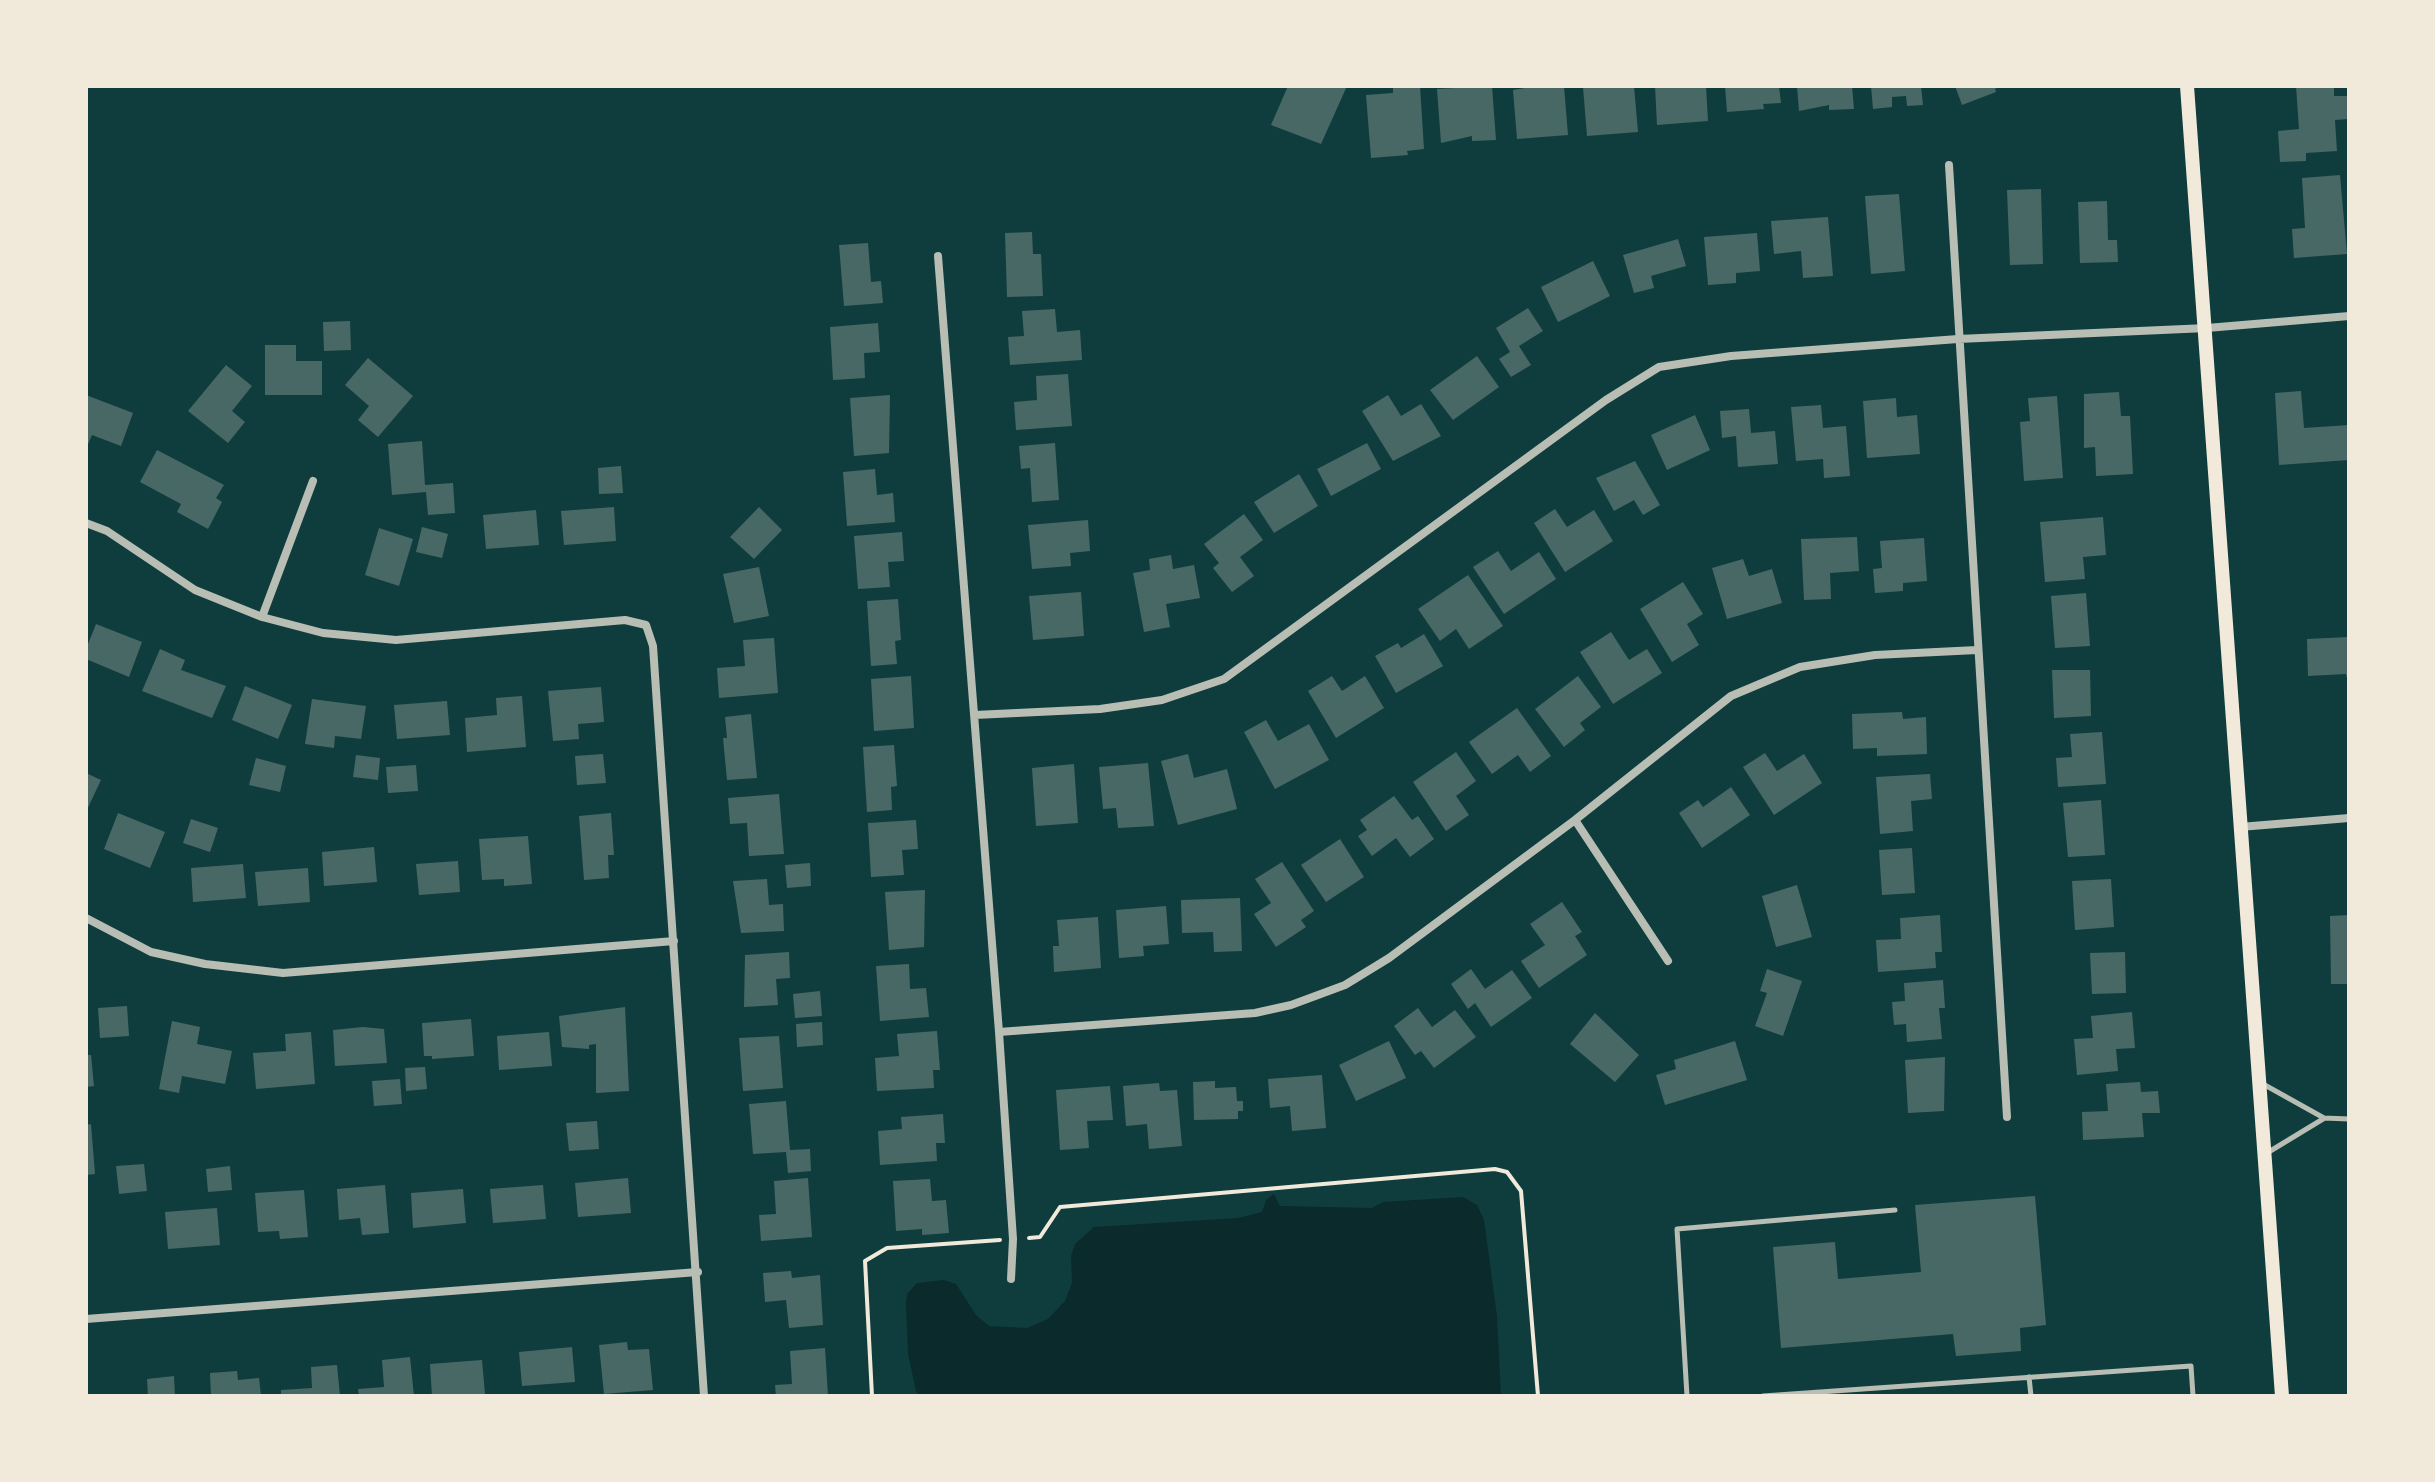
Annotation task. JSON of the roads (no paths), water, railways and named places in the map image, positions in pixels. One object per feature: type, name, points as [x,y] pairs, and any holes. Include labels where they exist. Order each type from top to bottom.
[{"type":"main road","points":[[2187,86],[2207,328],[2282,1396]]},
{"type":"street","points":[[1949,165],[2007,1117]]},
{"type":"street","points":[[938,256],[999,1032],[1013,1239],[1011,1279]]},
{"type":"street","points":[[975,715],[1100,709],[1162,700],[1224,679],[1606,400],[1659,367],[1731,356],[1958,339],[2207,328],[2349,316]]},
{"type":"street","points":[[262,617],[313,481]]},
{"type":"street","points":[[86,523],[107,531],[195,590],[262,617],[323,633],[396,640],[625,620],[646,625],[653,646],[698,1272],[704,1396]]},
{"type":"street","points":[[999,1032],[1255,1013],[1345,985],[1389,958],[1575,820],[1731,696],[1800,667],[1875,655],[1977,650]]},
{"type":"street","points":[[2240,827],[2349,818]]},
{"type":"street","points":[[1575,820],[1668,961]]},
{"type":"street","points":[[86,918],[151,952],[205,964],[283,973],[674,941]]},
{"type":"street","points":[[86,1319],[698,1272]]},
{"type":"lane","points":[[2258,1081],[2324,1118],[2349,1119]]},
{"type":"lane","points":[[2263,1155],[2324,1118]]},
{"type":"lane","points":[[1687,1396],[1677,1229],[1895,1210]]},
{"type":"lane","points":[[1763,1396],[2191,1366],[2193,1396]]},
{"type":"lane","points":[[2029,1377],[2031,1396]]},
{"type":"water","points":[[1274,1194],[1280,1206],[1372,1208],[1383,1202],[1463,1197],[1477,1205],[1484,1220],[1497,1316],[1501,1396],[920,1396],[916,1391],[908,1354],[906,1304],[907,1294],[917,1283],[944,1280],[956,1284],[976,1315],[989,1326],[1027,1328],[1048,1319],[1065,1301],[1072,1283],[1071,1256],[1075,1244],[1094,1227],[1238,1218],[1262,1212],[1266,1200]]}]
